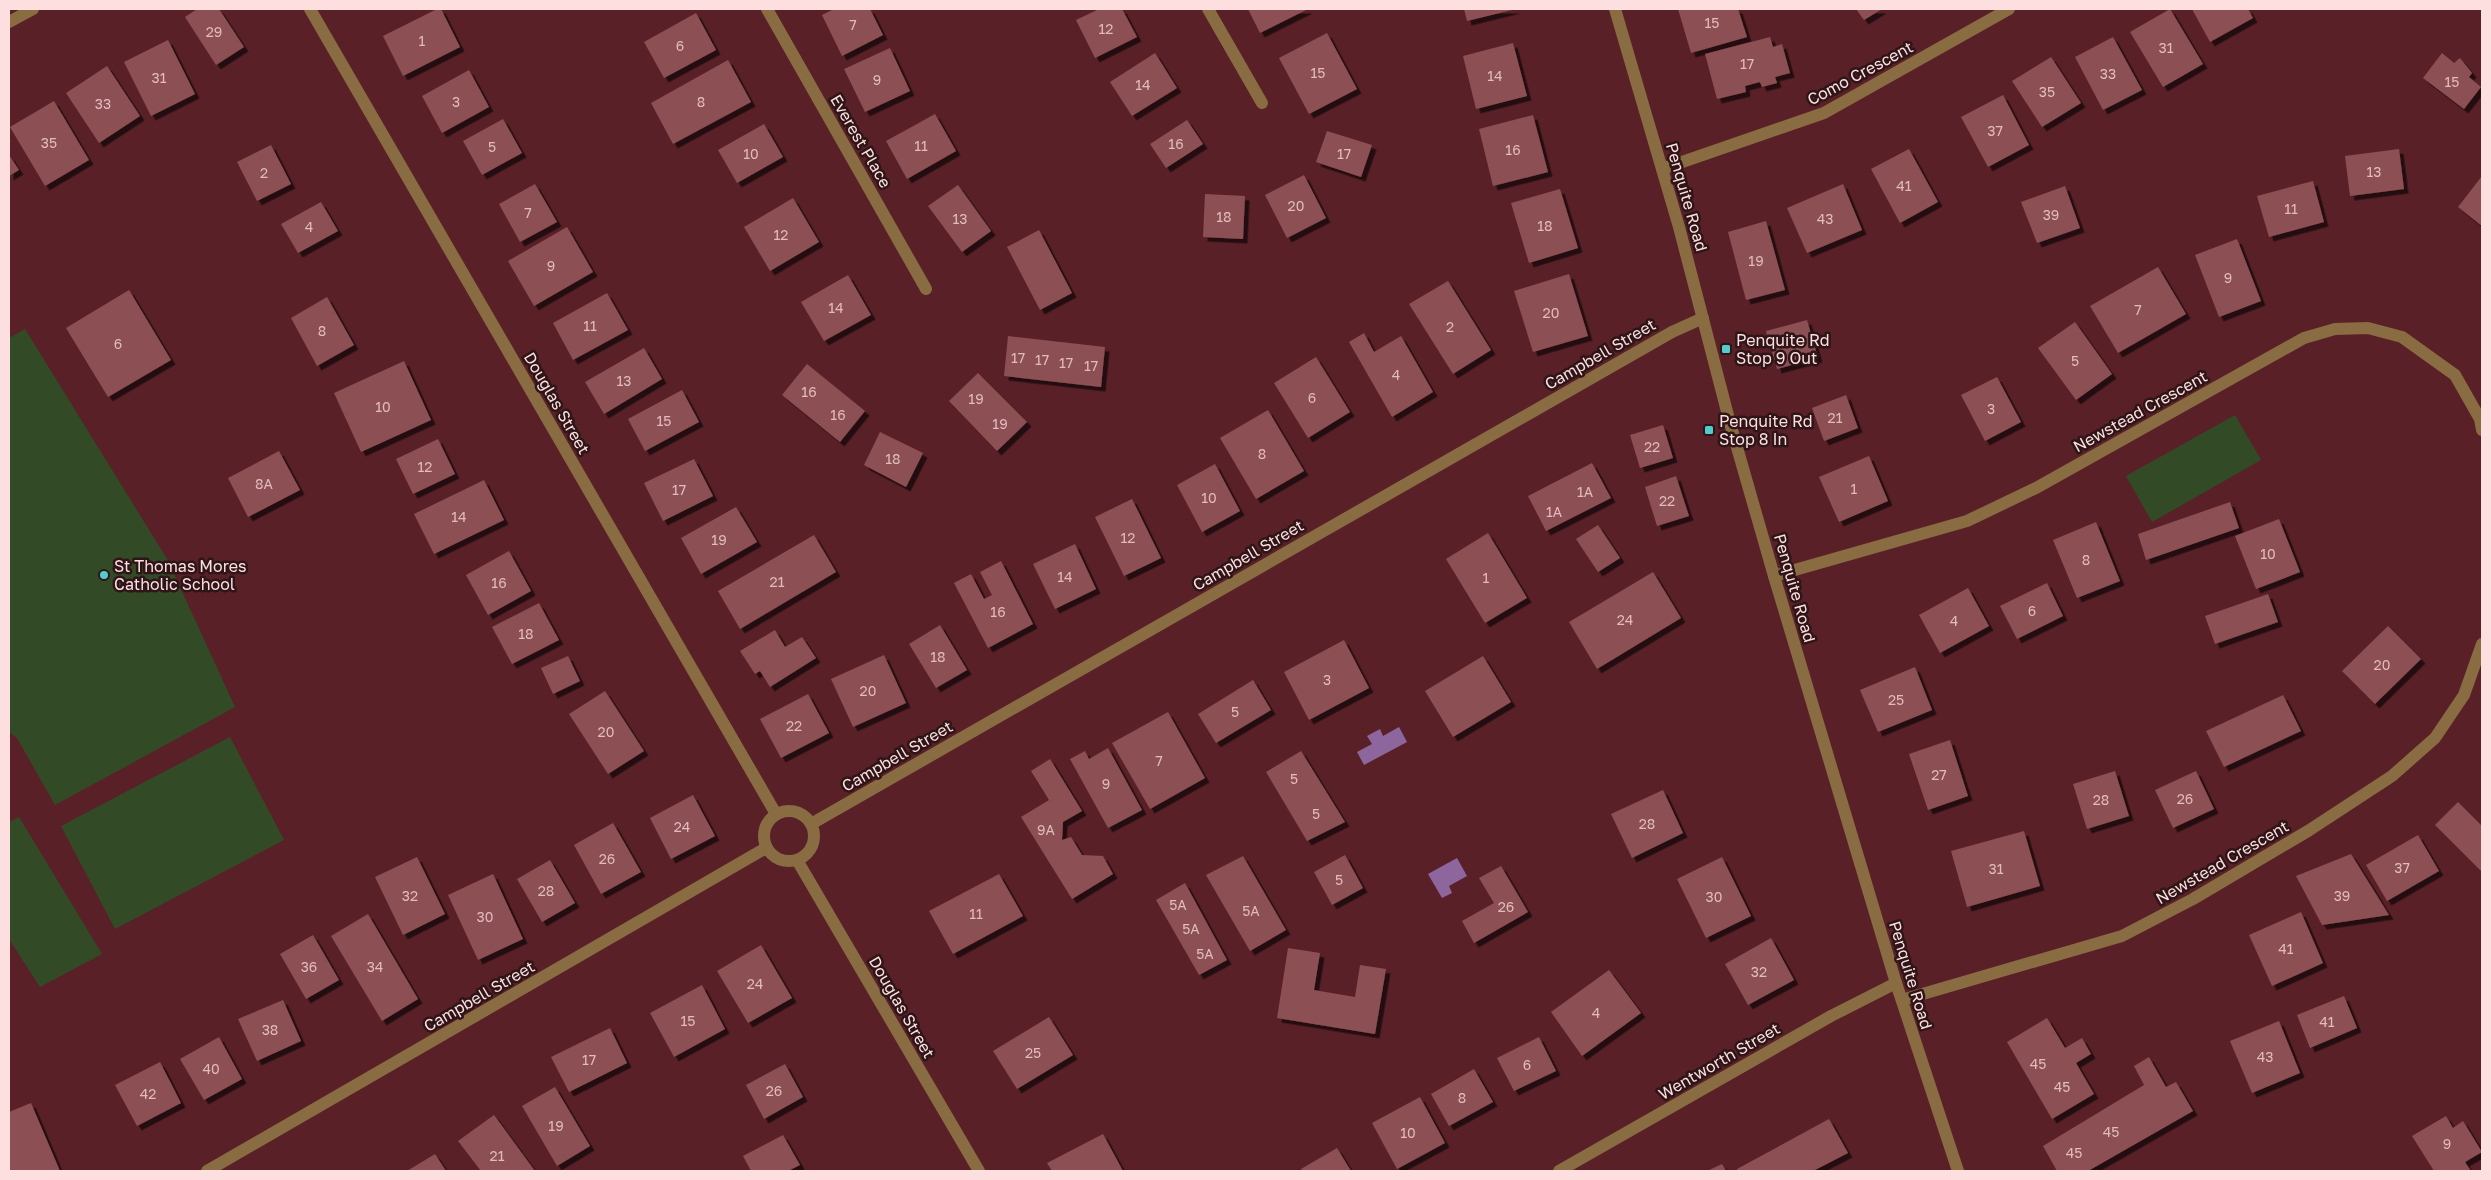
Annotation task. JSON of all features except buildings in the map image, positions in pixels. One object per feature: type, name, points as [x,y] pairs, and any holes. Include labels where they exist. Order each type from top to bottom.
[{"type":"street","points":[[9,22],[34,9]]},
{"type":"street","name":"Douglas Street","points":[[310,9],[776,814]]},
{"type":"street","name":"Everest Place","points":[[767,9],[926,289]]},
{"type":"street","points":[[1208,9],[1262,103]]},
{"type":"street","name":"Penquite Road","points":[[1615,9],[1662,169],[1730,423],[1774,576],[1896,983],[1958,1171]]},
{"type":"street","name":"Como Crescent","points":[[1662,169],[1824,113],[2009,9]]},
{"type":"street","name":"Campbell Street","points":[[811,824],[1654,341],[1703,318]]},
{"type":"street","name":"Newstead Crescent","points":[[1774,576],[1967,522],[2036,488],[2304,338],[2335,329],[2368,328],[2402,337],[2455,375],[2480,419],[2482,430]]},
{"type":"street","name":"Newstead Crescent","points":[[1902,1000],[2122,936],[2193,899],[2308,831],[2392,776],[2435,738],[2464,695],[2482,644]]},
{"type":"street","points":[[792,811],[800,813],[811,824],[814,832],[810,849],[797,860],[780,860],[766,848],[763,833],[770,818],[776,814],[792,811]]},
{"type":"street","name":"Campbell Street","points":[[207,1171],[766,848]]},
{"type":"street","name":"Douglas Street","points":[[797,860],[979,1171]]},
{"type":"street","name":"Wentworth Street","points":[[1559,1171],[1831,1016],[1896,983]]},
{"type":"green space","points":[[25,329],[167,559],[235,707],[55,805],[17,738],[9,732],[9,338]]},
{"type":"green space","points":[[2235,415],[2261,460],[2152,522],[2126,476]]},
{"type":"green space","points":[[230,737],[284,840],[115,929],[61,826]]},
{"type":"green space","points":[[19,817],[102,954],[40,987],[9,939],[9,822]]},
{"type":"shaded area","points":[[1399,727],[1407,742],[1364,765],[1357,752],[1372,744],[1367,736],[1380,729],[1383,736]]},
{"type":"shaded area","points":[[1457,858],[1467,876],[1449,886],[1452,893],[1442,898],[1428,874]]},
{"type":"place","name":"Penquite Rd Stop 9 Out","points":[[1726,349]]},
{"type":"place","name":"Penquite Rd Stop 8 In","points":[[1709,430]]},
{"type":"place","name":"St Thomas Mores Catholic School","points":[[104,575]]}]
